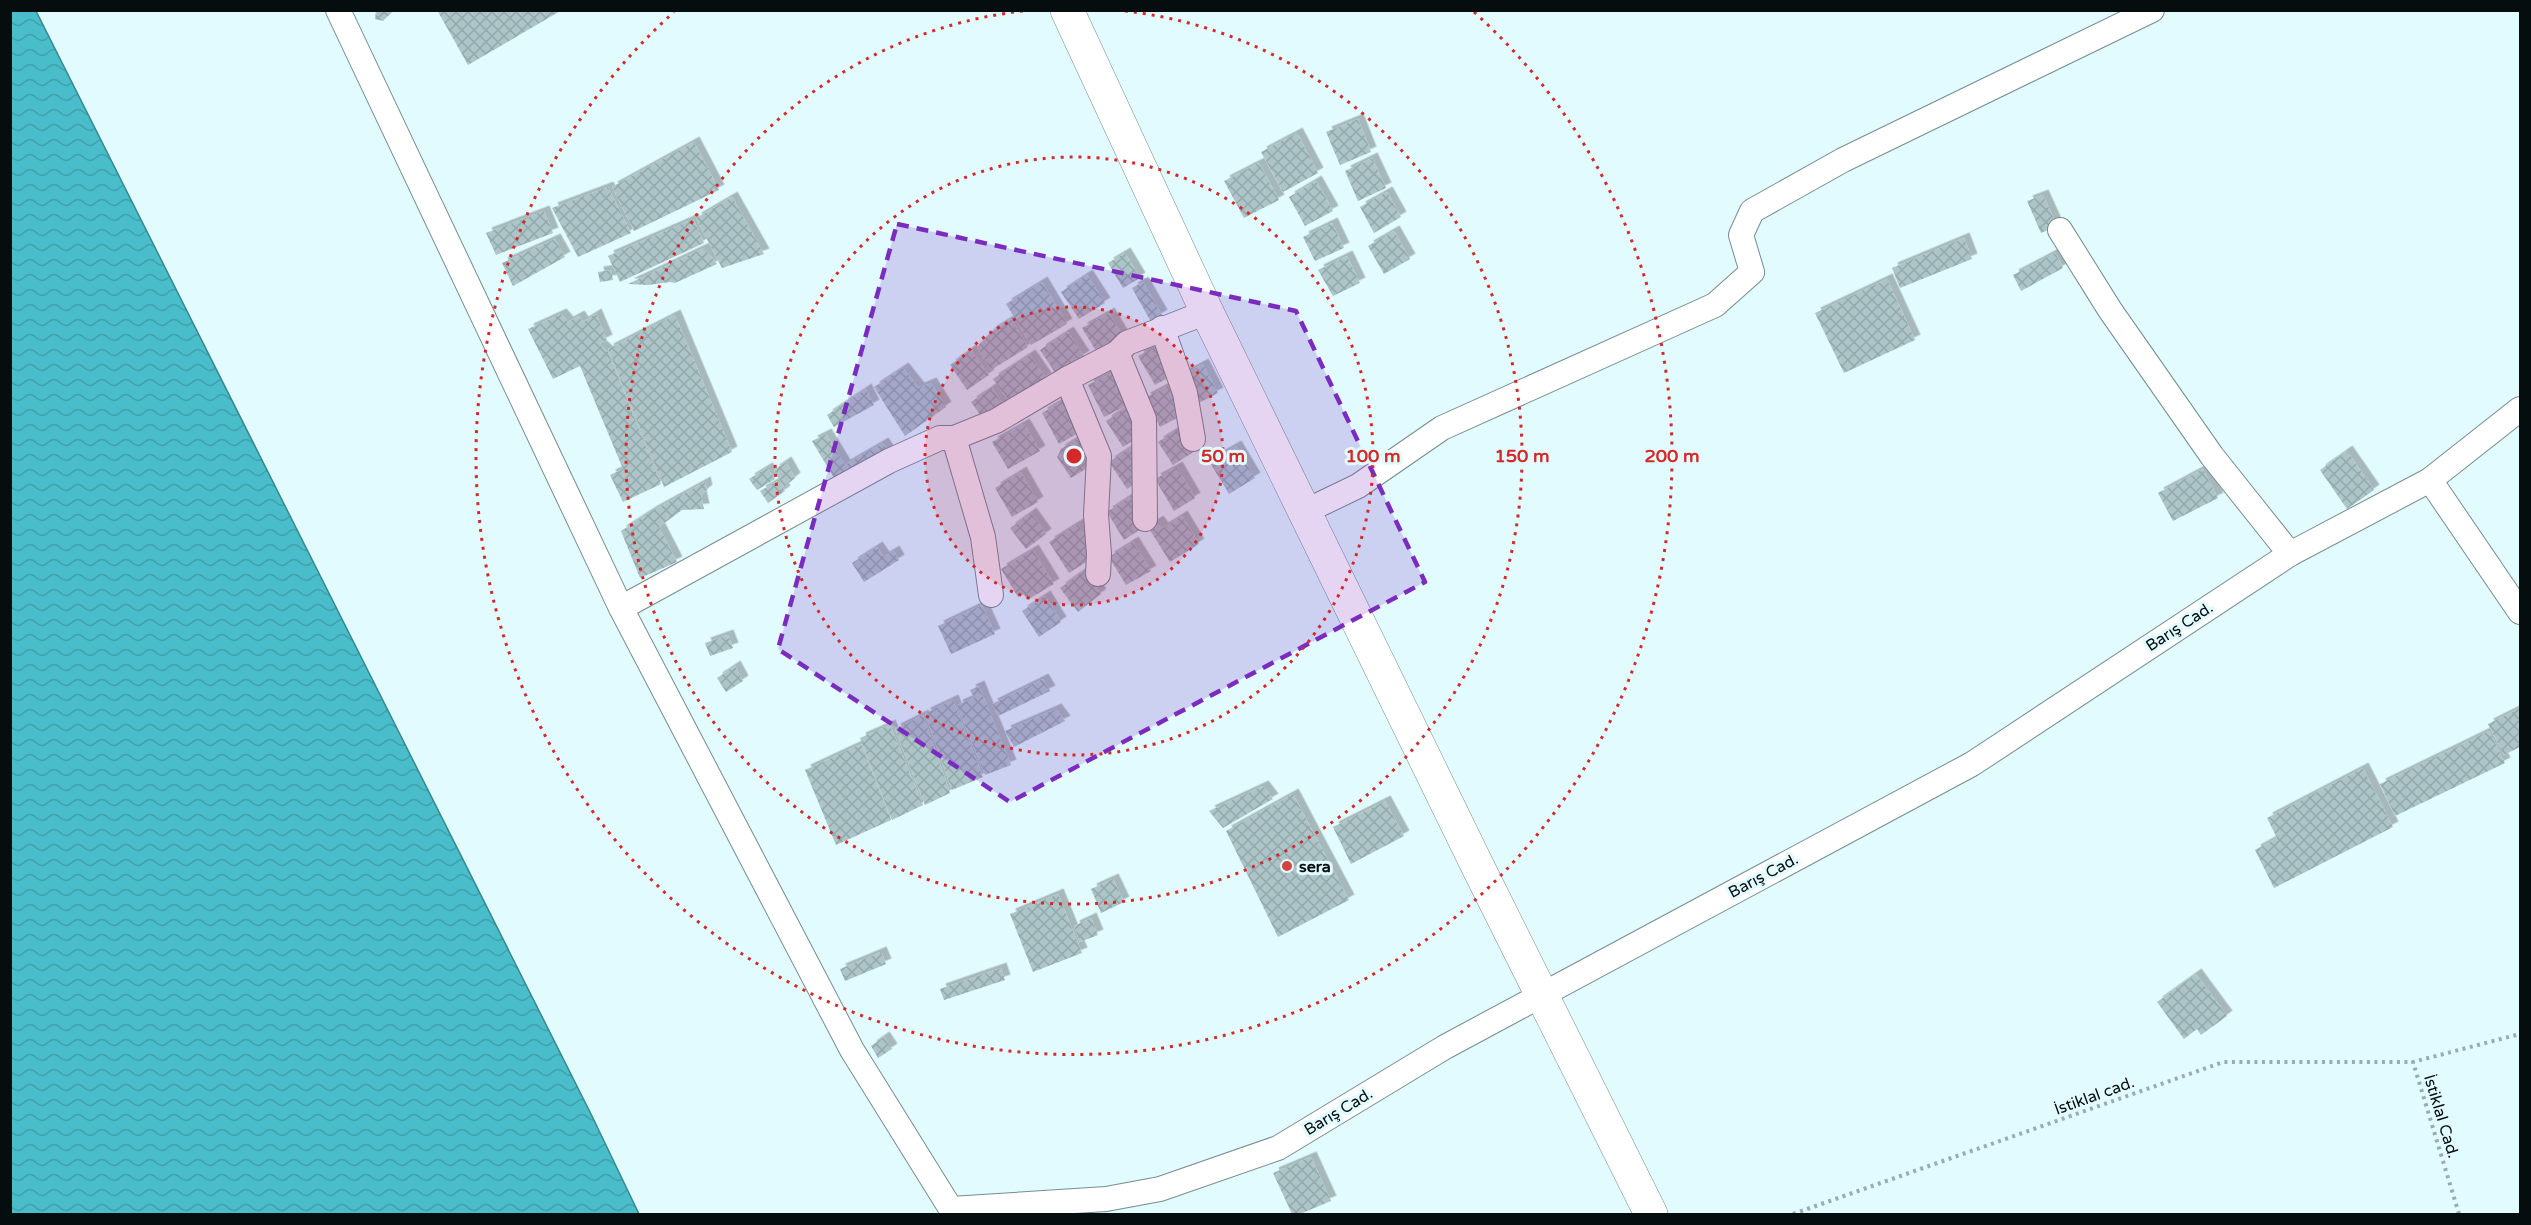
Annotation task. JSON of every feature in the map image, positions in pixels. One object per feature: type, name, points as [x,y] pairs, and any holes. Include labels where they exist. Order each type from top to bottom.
[{"type":"main road","points":[[1067,10],[1207,312],[1651,1215]]},
{"type":"street","points":[[338,10],[621,608],[852,1050],[953,1212]]},
{"type":"street","points":[[1304,512],[1358,486],[1442,428],[1715,305],[1752,272],[1741,235],[1752,211],[1843,160],[2152,10]]},
{"type":"street","points":[[2060,230],[2110,310],[2212,456],[2290,554]]},
{"type":"street","points":[[621,608],[889,461],[940,438],[954,438],[996,421],[1067,379],[1117,353],[1127,343],[1207,312]]},
{"type":"street","points":[[1162,328],[1185,393],[1193,439]]},
{"type":"street","points":[[1117,353],[1144,419],[1145,519]]},
{"type":"street","points":[[1067,379],[1099,456],[1096,516],[1098,574]]},
{"type":"street","name":"Barış Cad.","points":[[953,1212],[1106,1199],[1160,1189],[1278,1148],[1445,1047],[1972,764],[2290,554],[2430,480],[2520,409]]},
{"type":"street","points":[[954,438],[983,537],[991,595]]},
{"type":"street","points":[[2430,480],[2520,612]]},
{"type":"path","name":"İstiklal Cad.","points":[[2459,1215],[2413,1062],[2520,1034]]},
{"type":"path","name":"İstiklal cad.","points":[[1793,1215],[2223,1062],[2413,1062]]},
{"type":"highlighted area","points":[[897,224],[1296,311],[1425,582],[1010,802],[778,649]]},
{"type":"water","points":[[10,11],[36,11],[592,1116],[639,1214],[11,1214]]},
{"type":"building","points":[[376,10],[394,10],[383,21],[375,19]]},
{"type":"building","points":[[437,10],[562,10],[468,65]]},
{"type":"building","points":[[1358,119],[1371,152],[1340,165],[1326,132]]},
{"type":"building","points":[[1297,133],[1318,173],[1283,192],[1261,152]]},
{"type":"building","points":[[694,142],[719,190],[634,231],[612,187]]},
{"type":"building","points":[[1372,158],[1386,188],[1358,201],[1345,171]]},
{"type":"building","points":[[1259,163],[1279,200],[1244,218],[1224,181]]},
{"type":"building","points":[[1316,181],[1333,211],[1305,226],[1289,197]]},
{"type":"building","points":[[608,187],[631,233],[578,257],[552,208]]},
{"type":"building","points":[[1387,192],[1401,217],[1374,233],[1360,207]]},
{"type":"building","points":[[2043,195],[2057,226],[2041,233],[2027,201]]},
{"type":"building","points":[[732,197],[764,254],[722,268],[696,218]]},
{"type":"building","points":[[544,211],[553,233],[496,255],[486,233]]},
{"type":"building","points":[[693,219],[704,243],[620,282],[608,256]]},
{"type":"building","points":[[1332,223],[1344,248],[1315,261],[1303,237]]},
{"type":"building","points":[[1394,231],[1410,259],[1384,274],[1368,246]]},
{"type":"building","points":[[1964,238],[1972,259],[1900,288],[1892,268]]},
{"type":"building","points":[[555,239],[565,257],[513,286],[502,263]]},
{"type":"building","points":[[704,248],[717,264],[675,283],[628,284]]},
{"type":"building","points":[[1125,253],[1140,278],[1123,288],[1108,263]]},
{"type":"building","points":[[2055,253],[2063,268],[2021,291],[2013,275]]},
{"type":"building","points":[[1347,256],[1360,283],[1333,296],[1318,270]]},
{"type":"building","points":[[611,270],[613,280],[600,282],[598,272]]},
{"type":"building","points":[[1087,275],[1105,303],[1079,319],[1061,292]]},
{"type":"building","points":[[1887,279],[1915,340],[1844,373],[1815,313]]},
{"type":"building","points":[[1042,282],[1067,324],[1031,345],[1006,304]]},
{"type":"building","points":[[1143,282],[1162,315],[1151,322],[1132,288]]},
{"type":"building","points":[[1109,313],[1124,338],[1098,354],[1082,328]]},
{"type":"building","points":[[561,314],[568,322],[579,316],[583,322],[596,314],[607,340],[599,344],[608,352],[661,484],[623,502],[610,475],[623,469],[580,366],[553,379],[528,329]]},
{"type":"building","points":[[675,315],[732,452],[664,487],[608,349]]},
{"type":"building","points":[[1011,319],[1028,347],[991,370],[977,347],[992,331]]},
{"type":"building","points":[[1068,332],[1084,356],[1056,374],[1040,350]]},
{"type":"building","points":[[1160,344],[1177,373],[1155,385],[1138,356]]},
{"type":"building","points":[[971,350],[989,375],[967,390],[950,365]]},
{"type":"building","points":[[1030,355],[1046,378],[1009,402],[993,379]]},
{"type":"building","points":[[1203,364],[1218,393],[1195,405],[1180,376]]},
{"type":"building","points":[[903,368],[919,388],[931,383],[946,407],[905,436],[874,387]]},
{"type":"building","points":[[1120,369],[1136,401],[1104,417],[1088,385]]},
{"type":"building","points":[[1168,386],[1183,415],[1160,427],[1145,398]]},
{"type":"building","points":[[992,388],[1005,408],[985,422],[971,402]]},
{"type":"building","points":[[866,389],[874,405],[834,427],[827,415]]},
{"type":"building","points":[[1064,400],[1082,431],[1059,444],[1042,413]]},
{"type":"building","points":[[1128,406],[1140,436],[1123,447],[1106,421]]},
{"type":"building","points":[[1024,424],[1040,451],[1008,469],[992,442]]},
{"type":"building","points":[[1180,428],[1195,451],[1173,465],[1158,442]]},
{"type":"building","points":[[826,434],[845,465],[883,443],[889,452],[837,483],[812,441]]},
{"type":"building","points":[[1081,437],[1097,462],[1071,478],[1057,457],[1061,449]]},
{"type":"building","points":[[1236,446],[1255,478],[1229,494],[1209,461]]},
{"type":"building","points":[[1132,447],[1141,480],[1127,489],[1109,462]]},
{"type":"building","points":[[2347,451],[2374,490],[2347,509],[2320,470]]},
{"type":"building","points":[[786,462],[795,478],[784,487],[774,470]]},
{"type":"building","points":[[1177,467],[1195,498],[1174,511],[1155,479]]},
{"type":"building","points":[[767,468],[775,479],[757,490],[749,479]]},
{"type":"building","points":[[2203,469],[2218,498],[2173,521],[2158,493]]},
{"type":"building","points":[[1021,472],[1038,502],[1012,517],[995,488]]},
{"type":"building","points":[[778,481],[785,491],[768,503],[760,491]]},
{"type":"building","points":[[705,482],[707,490],[701,495],[704,509],[682,510],[659,527],[677,562],[640,578],[621,531]]},
{"type":"building","points":[[1130,497],[1147,525],[1124,540],[1107,512]]},
{"type":"building","points":[[1031,513],[1046,534],[1026,549],[1010,528]]},
{"type":"building","points":[[1182,516],[1199,544],[1170,562],[1148,527],[1158,521],[1163,528]]},
{"type":"building","points":[[1078,524],[1097,555],[1069,573],[1049,542]]},
{"type":"building","points":[[1133,542],[1151,571],[1126,585],[1109,557]]},
{"type":"building","points":[[877,547],[884,557],[894,551],[899,560],[864,582],[852,563]]},
{"type":"building","points":[[1033,550],[1054,584],[1027,600],[1024,594],[1018,597],[1001,569]]},
{"type":"building","points":[[1084,571],[1101,594],[1078,612],[1060,588]]},
{"type":"building","points":[[1045,596],[1061,622],[1039,637],[1022,611]]},
{"type":"building","points":[[982,605],[995,634],[951,654],[938,626]]},
{"type":"building","points":[[728,635],[733,648],[710,656],[705,643]]},
{"type":"building","points":[[735,666],[743,681],[726,692],[717,678]]},
{"type":"building","points":[[1043,679],[1050,691],[998,716],[992,704]]},
{"type":"building","points":[[979,686],[1011,765],[985,775],[957,705],[974,698],[970,690]]},
{"type":"building","points":[[953,700],[983,777],[952,790],[925,713]]},
{"type":"building","points":[[2520,708],[2520,747],[2504,755],[2488,724]]},
{"type":"building","points":[[1056,709],[1065,721],[1014,747],[1005,731]]},
{"type":"building","points":[[923,715],[950,793],[925,805],[895,729]]},
{"type":"building","points":[[890,725],[923,805],[892,820],[860,738]]},
{"type":"building","points":[[2489,731],[2505,763],[2395,816],[2380,784]]},
{"type":"building","points":[[861,744],[891,820],[836,845],[805,770]]},
{"type":"building","points":[[2363,768],[2393,827],[2274,888],[2255,850],[2277,838],[2267,818]]},
{"type":"building","points":[[1263,786],[1273,799],[1223,828],[1209,811]]},
{"type":"building","name":"sera","points":[[1293,794],[1349,900],[1278,937],[1226,831]]},
{"type":"building","name":"sera","points":[[1385,801],[1404,836],[1351,864],[1333,827]]},
{"type":"building","points":[[1113,879],[1124,902],[1101,913],[1091,889]]},
{"type":"building","points":[[1058,894],[1082,953],[1033,972],[1010,914]]},
{"type":"building","points":[[1091,918],[1098,935],[1080,942],[1074,926]]},
{"type":"building","points":[[881,952],[886,964],[845,981],[840,969]]},
{"type":"building","points":[[1001,968],[1005,980],[944,1000],[940,989]]},
{"type":"building","points":[[2196,974],[2227,1016],[2201,1035],[2197,1029],[2184,1039],[2157,1002]]},
{"type":"building","points":[[884,1037],[892,1049],[878,1058],[871,1046]]},
{"type":"building","points":[[1311,1157],[1331,1201],[1300,1214],[1292,1214],[1273,1173]]},
{"type":"place","name":"sera","points":[[1287,866]]}]
